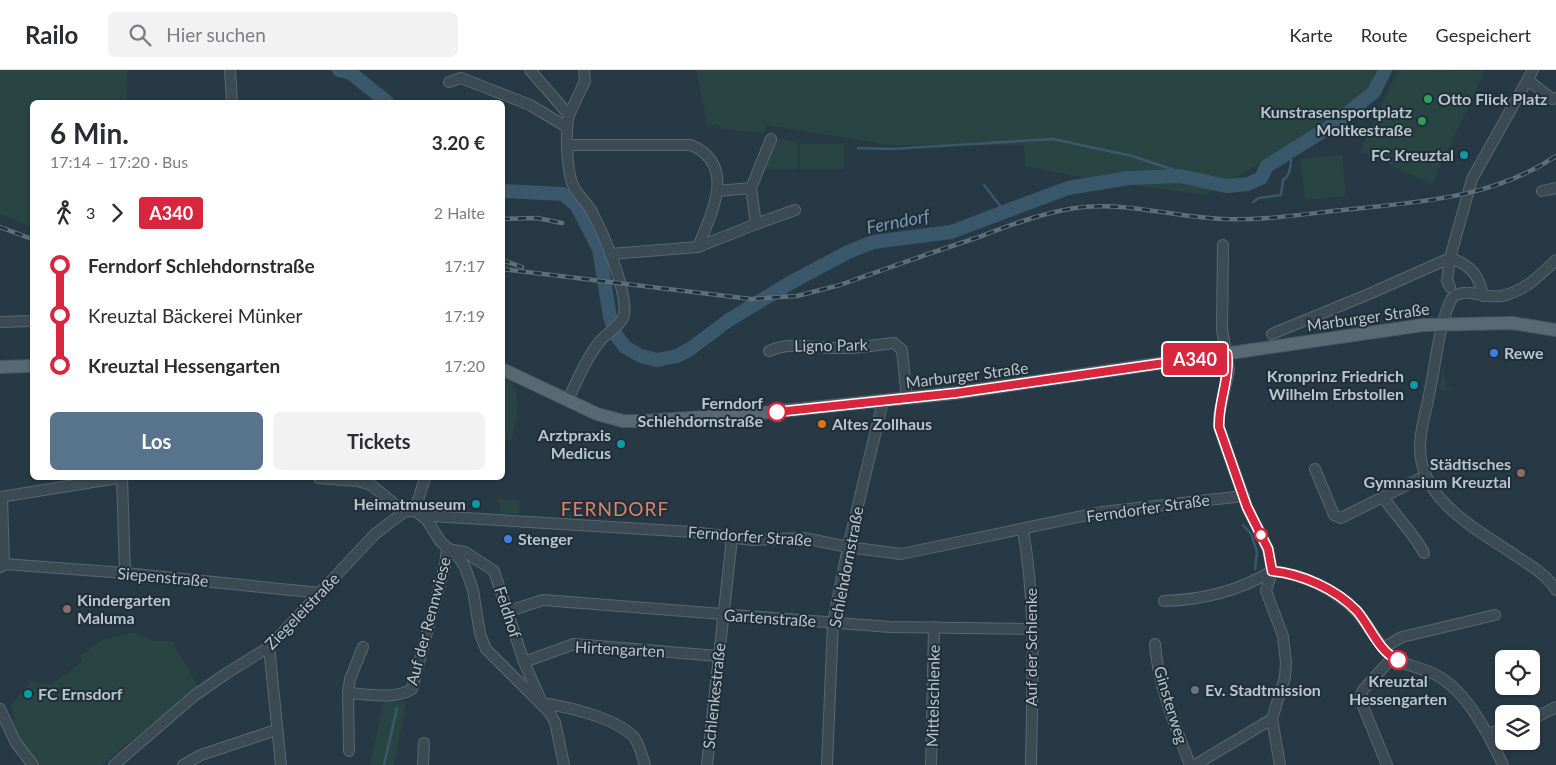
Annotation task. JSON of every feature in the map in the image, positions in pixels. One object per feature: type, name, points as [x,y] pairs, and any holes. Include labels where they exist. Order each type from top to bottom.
[{"type":"main road","name":"Marburger Straße","points":[[505,370],[597,414],[623,420],[752,414],[883,402],[1443,323],[1512,323],[1556,330]]},
{"type":"main road","points":[[0,367],[30,366]]},
{"type":"street","points":[[230,70],[232,100]]},
{"type":"street","points":[[530,70],[568,116]]},
{"type":"street","points":[[568,400],[577,380],[601,340],[621,321],[624,315],[620,284],[610,254],[593,213],[572,184],[565,126],[585,81],[584,70]]},
{"type":"street","points":[[1450,287],[1448,281],[1450,258],[1472,179],[1533,70]]},
{"type":"street","points":[[449,82],[461,78],[530,105],[565,126]]},
{"type":"street","points":[[1528,80],[1552,98],[1556,98]]},
{"type":"street","points":[[756,224],[751,188],[770,139]]},
{"type":"street","points":[[567,145],[691,145],[704,151],[713,161],[718,173],[717,191],[698,247]]},
{"type":"street","points":[[717,191],[751,188]]},
{"type":"street","points":[[1542,191],[1556,188]]},
{"type":"street","points":[[610,254],[698,247],[795,210]]},
{"type":"street","points":[[1223,244],[1222,329],[1229,370],[1219,415],[1219,427],[1244,496],[1268,549],[1272,571],[1266,591],[1283,636],[1286,663],[1285,676],[1272,718],[1280,765]]},
{"type":"street","points":[[1272,334],[1450,258],[1461,261],[1473,269],[1480,282],[1483,296]]},
{"type":"street","name":"Marburger Straße","points":[[1443,323],[1450,301],[1455,295],[1465,292],[1483,296],[1501,296],[1518,291],[1556,260]]},
{"type":"street","points":[[0,322],[30,321]]},
{"type":"street","points":[[1443,323],[1421,429],[1420,448],[1425,476],[1438,497],[1447,506],[1541,573],[1556,590]]},
{"type":"street","name":"Ligno Park","points":[[769,351],[779,346],[802,344],[836,348],[894,343],[902,350],[907,399]]},
{"type":"street","name":"Schlehdornstraße","points":[[827,765],[833,623],[848,547],[883,402]]},
{"type":"street","points":[[1315,469],[1334,515],[1341,518],[1425,476]]},
{"type":"street","points":[[1,497],[106,480]]},
{"type":"street","points":[[122,480],[125,573]]},
{"type":"street","name":"Ferndorfer Straße","points":[[345,480],[371,485],[398,507],[415,510],[431,516],[683,532],[752,540],[804,538],[848,547],[901,554],[1102,512],[1244,496]]},
{"type":"street","points":[[423,480],[415,510],[427,520],[447,549],[459,558],[466,568],[473,590],[480,634],[486,650],[542,703],[555,722],[564,765]]},
{"type":"street","name":"Siepenstraße","points":[[1,497],[2,566],[125,573],[321,593]]},
{"type":"street","points":[[1384,498],[1396,518],[1418,541],[1424,553]]},
{"type":"street","name":"Ziegeleistraße","points":[[114,765],[194,696],[269,647],[375,534],[404,512],[415,510]]},
{"type":"street","name":"Auf der Schlenke","points":[[1023,530],[1030,571],[1032,629],[1031,765]]},
{"type":"street","name":"Schlenkestraße","points":[[707,765],[732,538]]},
{"type":"street","name":"Feldhof","points":[[447,549],[466,552],[494,571],[509,611],[524,662],[542,703]]},
{"type":"street","name":"Auf der Rennwiese","points":[[348,693],[391,695],[404,694],[412,690],[445,566],[447,549]]},
{"type":"street","points":[[1164,601],[1190,601],[1232,590],[1272,571],[1313,582],[1343,599],[1357,611],[1392,658],[1442,678],[1467,704],[1488,733],[1503,765]]},
{"type":"street","name":"Gartenstraße","points":[[509,611],[544,600],[833,623],[1032,629]]},
{"type":"street","points":[[1383,648],[1402,637],[1495,615]]},
{"type":"street","name":"Mittelschlenke","points":[[931,765],[934,627]]},
{"type":"street","name":"Hirtengarten","points":[[524,662],[574,644],[718,656]]},
{"type":"street","name":"Ginsterweg","points":[[1155,644],[1156,657],[1172,715],[1190,765]]},
{"type":"street","points":[[269,647],[281,765]]},
{"type":"street","points":[[349,751],[348,693],[350,679],[363,647]]},
{"type":"street","points":[[1387,765],[1360,699],[1363,690],[1392,658]]},
{"type":"street","points":[[542,703],[570,707],[620,728],[634,737],[645,765]]},
{"type":"street","points":[[1540,715],[1556,707]]},
{"type":"street","points":[[0,708],[16,742],[33,765]]},
{"type":"street","points":[[1195,765],[1247,736],[1272,718]]},
{"type":"street","points":[[183,765],[201,755],[276,730]]},
{"type":"street","points":[[1488,733],[1495,731]]},
{"type":"street","points":[[423,765],[424,743]]},
{"type":"green space","points":[[0,70],[128,70],[126,100],[30,100],[30,226],[0,214]]},
{"type":"green space","points":[[696,70],[1375,70],[1370,90],[1332,122],[1205,195],[1096,180],[1025,166],[1024,145],[890,145],[766,125],[764,133],[723,129],[717,124],[708,127]]},
{"type":"green space","name":"Otto Flick Platz","points":[[1398,70],[1485,71],[1432,184],[1360,151]]},
{"type":"green space","points":[[778,139],[798,142],[798,169],[761,169],[772,142]]},
{"type":"green space","points":[[800,144],[844,144],[844,169],[800,169]]},
{"type":"green space","points":[[1342,155],[1346,196],[1305,200],[1301,159]]},
{"type":"green space","points":[[1446,360],[1444,371],[1446,388],[1453,387],[1451,390],[1443,391],[1439,388]]},
{"type":"green space","points":[[505,378],[515,389],[517,396],[518,405],[512,439],[505,440]]},
{"type":"green space","points":[[498,499],[520,500],[519,514],[500,513]]},
{"type":"green space","points":[[129,633],[137,633],[153,641],[172,641],[198,687],[101,765],[36,765],[19,742],[11,705],[30,682],[52,684],[82,662],[80,656],[101,641]]},
{"type":"green space","points":[[384,700],[406,703],[394,765],[370,765]]},
{"type":"waterway","name":"Ferndorf","points":[[339,70],[351,73],[385,100]]},
{"type":"waterway","name":"Ferndorf","points":[[505,191],[563,194],[577,206],[599,249],[610,317],[616,335],[625,347],[641,356],[657,360],[677,356],[690,349],[729,320],[790,283],[848,252],[873,242],[951,232],[1068,188],[1129,178],[1180,176],[1226,186],[1248,184],[1261,178],[1267,166],[1334,124],[1374,92],[1385,70]]},
{"type":"waterway","points":[[858,148],[891,149],[1053,139],[1132,156],[1174,170],[1180,176]]},
{"type":"waterway","points":[[1253,202],[1259,198],[1281,195],[1283,180],[1289,171],[1291,150]]},
{"type":"waterway","points":[[984,185],[1001,207],[1009,211]]},
{"type":"waterway","points":[[1243,525],[1251,534],[1257,552],[1255,569]]},
{"type":"waterway","points":[[384,765],[397,708]]},
{"type":"railway","points":[[505,269],[751,299],[797,296],[840,285],[1029,219],[1070,209],[1102,206],[1119,207],[1223,219],[1283,217],[1426,201],[1480,190],[1532,170],[1556,156]]},
{"type":"railway","points":[[505,219],[537,218],[562,223]]},
{"type":"railway","points":[[0,227],[30,238]]},
{"type":"railway","points":[[505,261],[522,267]]},
{"type":"bus line","name":"A340","points":[[777,412],[956,393],[1227,354],[1229,370],[1219,415],[1219,427],[1250,515],[1268,549],[1272,571],[1313,582],[1343,599],[1357,611],[1392,658],[1398,660]]},
{"type":"place","name":"Otto Flick Platz","points":[[1428,99]]},
{"type":"place","name":"Kunstrasensportplatz Moltkestraße","points":[[1422,121]]},
{"type":"place","name":"FC Kreuztal","points":[[1464,155]]},
{"type":"place","name":"Rewe","points":[[1494,353]]},
{"type":"place","name":"Kronprinz Friedrich Wilhelm Erbstollen","points":[[1414,385]]},
{"type":"place","name":"Ferndorf Schlehdornstraße","points":[[777,412]]},
{"type":"place","name":"Altes Zollhaus","points":[[822,424]]},
{"type":"place","name":"Arztpraxis Medicus","points":[[621,444]]},
{"type":"place","name":"Städtisches Gymnasium Kreuztal","points":[[1521,473]]},
{"type":"place","name":"Heimatmuseum","points":[[476,504]]},
{"type":"place","name":"Stenger","points":[[508,539]]},
{"type":"place","name":"Kindergarten Maluma","points":[[67,609]]},
{"type":"place","name":"Kreuztal Hessengarten","points":[[1398,660]]},
{"type":"place","name":"Ev. Stadtmission","points":[[1195,690]]},
{"type":"place","name":"FC Ernsdorf","points":[[28,694]]},
{"type":"district","name":"FERNDORF","points":[[615,509]]}]
